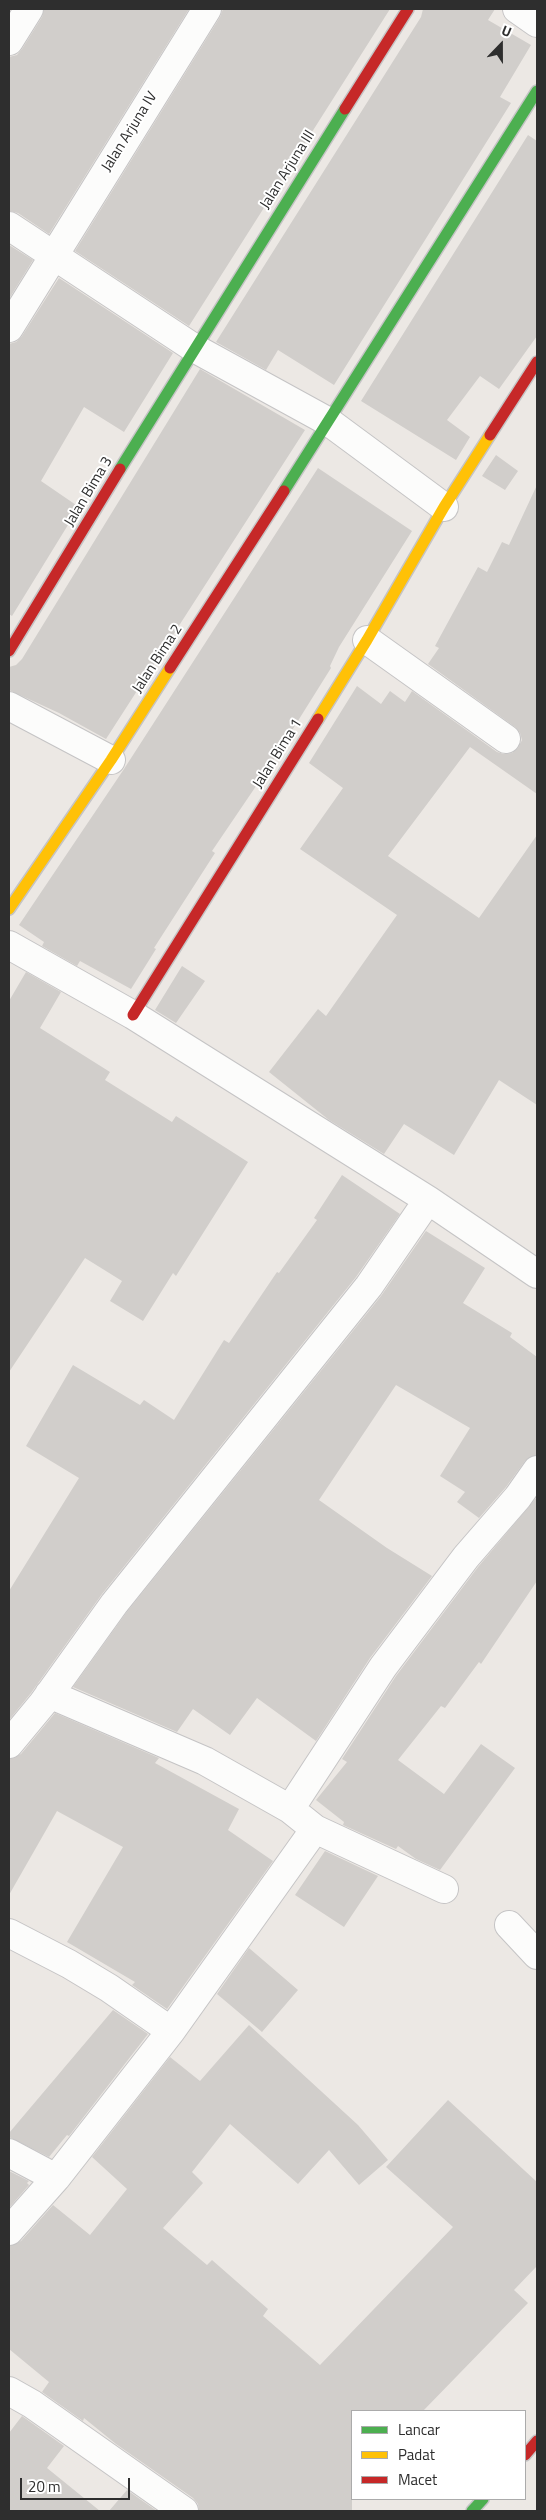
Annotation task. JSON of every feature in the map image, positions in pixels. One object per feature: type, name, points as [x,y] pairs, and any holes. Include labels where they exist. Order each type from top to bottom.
[{"type":"street","points":[[9,41],[29,9]]},
{"type":"street","name":"Jalan Arjuna IV","points":[[9,328],[207,9]]},
{"type":"street","name":"Jalan Arjuna III","points":[[194,348],[408,9]]},
{"type":"street","points":[[517,9],[537,23]]},
{"type":"street","name":"Jalan Bima 2","points":[[9,909],[111,760],[329,422],[537,91]]},
{"type":"street","points":[[9,226],[194,348],[329,422],[444,507]]},
{"type":"street","name":"Jalan Bima 3","points":[[9,651],[194,348]]},
{"type":"street","name":"Jalan Bima 1","points":[[133,1015],[366,640],[444,507],[537,362]]},
{"type":"street","points":[[366,640],[506,739]]},
{"type":"street","points":[[9,706],[111,760]]},
{"type":"street","points":[[12,956],[133,1015],[428,1200],[537,1274]]},
{"type":"street","points":[[9,1744],[49,1694],[114,1604],[368,1286],[428,1200]]},
{"type":"street","points":[[290,1809],[383,1667],[466,1557],[518,1497],[537,1470]]},
{"type":"street","points":[[49,1694],[205,1761],[290,1809],[315,1829],[444,1889]]},
{"type":"street","points":[[9,2231],[56,2178],[171,2031],[315,1829]]},
{"type":"street","points":[[509,1926],[537,1955]]},
{"type":"street","points":[[9,1933],[69,1964],[109,1988],[171,2031]]},
{"type":"street","points":[[9,2153],[56,2178]]},
{"type":"street","points":[[9,2391],[32,2404],[184,2511]]},
{"type":"street","points":[[526,2454],[537,2441]]},
{"type":"street","points":[[472,2511],[482,2500]]},
{"type":"building","points":[[44,9],[189,9],[49,234],[18,213],[9,211],[9,57],[17,55],[22,49],[42,17]]},
{"type":"building","points":[[223,9],[390,9],[189,326],[75,251],[220,17]]},
{"type":"building","points":[[423,9],[495,9],[488,20],[531,45],[500,97],[511,103],[334,385],[278,350],[266,370],[216,342],[421,17]]},
{"type":"building","points":[[528,135],[537,141],[537,336],[499,389],[480,376],[447,420],[470,437],[456,460],[361,401]]},
{"type":"building","points":[[9,245],[33,260],[9,299]]},
{"type":"building","points":[[59,278],[173,353],[124,432],[84,407],[41,481],[79,507],[12,616],[9,614],[9,344],[16,342],[22,336]]},
{"type":"building","points":[[200,369],[305,430],[106,739],[59,713],[9,690],[9,667],[16,665],[22,659]]},
{"type":"building","points":[[496,455],[518,471],[505,490],[482,476]]},
{"type":"building","points":[[318,468],[412,531],[339,647],[330,666],[331,668],[271,764],[212,851],[215,853],[154,948],[156,949],[131,989],[80,961],[77,966],[42,946],[44,942],[19,925],[124,769]]},
{"type":"building","points":[[537,485],[537,794],[470,747],[388,856],[479,918],[537,835],[537,1105],[499,1080],[454,1155],[404,1124],[384,1154],[329,1120],[269,1072],[318,1009],[326,1016],[397,915],[300,849],[343,788],[309,763],[357,686],[381,704],[390,691],[405,702],[412,691],[497,752],[504,754],[512,753],[518,748],[522,740],[520,733],[515,727],[428,664],[439,648],[435,646],[478,567],[487,572],[502,542],[509,545]]},
{"type":"building","points":[[182,966],[205,981],[176,1023],[155,1010]]},
{"type":"building","points":[[26,972],[61,992],[40,1028],[110,1072],[105,1080],[172,1122],[176,1116],[248,1162],[176,1276],[173,1273],[143,1321],[110,1301],[122,1281],[85,1258],[9,1372],[9,1001]]},
{"type":"building","points":[[342,1175],[400,1214],[356,1277],[102,1594],[31,1693],[9,1720],[9,1591],[79,1478],[26,1446],[73,1365],[140,1405],[144,1400],[174,1420],[224,1340],[229,1343],[277,1272],[279,1273],[317,1220],[314,1218]]},
{"type":"building","points":[[426,1231],[485,1268],[463,1303],[512,1333],[510,1337],[537,1357],[537,1455],[525,1461],[506,1487],[479,1518],[457,1502],[465,1492],[440,1476],[470,1428],[396,1385],[319,1500],[387,1548],[432,1576],[370,1658],[316,1741],[257,1698],[230,1735],[193,1709],[177,1732],[73,1687],[126,1613],[381,1296]]},
{"type":"building","points":[[537,1497],[537,1581],[481,1664],[479,1662],[445,1708],[441,1706],[398,1760],[444,1794],[481,1744],[515,1768],[440,1870],[416,1859],[398,1846],[396,1849],[343,1825],[344,1822],[316,1800],[347,1762],[342,1759],[396,1676],[478,1567]]},
{"type":"building","points":[[55,1713],[159,1758],[155,1763],[239,1809],[228,1830],[273,1861],[167,2009],[132,1985],[135,1982],[67,1942],[123,1847],[57,1811],[9,1895],[9,1759],[21,1754]]},
{"type":"building","points":[[325,1851],[378,1876],[344,1927],[295,1895]]},
{"type":"building","points":[[249,1948],[298,1990],[262,2032],[217,1994]]},
{"type":"building","points":[[113,2010],[148,2034],[69,2136],[67,2135],[49,2157],[9,2137],[9,2133]]},
{"type":"building","points":[[249,2025],[358,2125],[388,2160],[359,2185],[329,2150],[298,2184],[230,2124],[192,2172],[203,2183],[163,2228],[207,2265],[212,2260],[268,2309],[263,2316],[320,2365],[453,2227],[386,2167],[448,2100],[537,2182],[537,2266],[514,2290],[528,2303],[424,2410],[351,2410],[352,2511],[199,2511],[198,2504],[193,2498],[116,2444],[84,2418],[83,2421],[42,2392],[49,2382],[9,2349],[9,2246],[21,2241],[53,2205],[90,2235],[127,2189],[92,2157],[170,2057],[200,2081]]},
{"type":"building","points":[[9,2171],[29,2181],[27,2183],[29,2185],[9,2208]]},
{"type":"building","points":[[22,2416],[64,2446],[47,2468],[100,2511],[9,2511],[9,2433]]},
{"type":"building","points":[[127,2490],[157,2511],[109,2511]]},
{"type":"traffic: fast","points":[[284,491],[537,91]]},
{"type":"traffic: fast","points":[[120,469],[345,109]]},
{"type":"traffic: fast","points":[[472,2511],[482,2500]]},
{"type":"traffic: slow","points":[[318,719],[367,640],[444,507],[490,435]]},
{"type":"traffic: slow","points":[[9,909],[111,760],[170,668]]},
{"type":"traffic: jam","points":[[345,109],[408,9]]},
{"type":"traffic: jam","points":[[490,435],[537,362]]},
{"type":"traffic: jam","points":[[9,651],[120,469]]},
{"type":"traffic: jam","points":[[170,668],[284,491]]},
{"type":"traffic: jam","points":[[133,1015],[318,719]]},
{"type":"traffic: jam","points":[[526,2454],[537,2441]]}]
